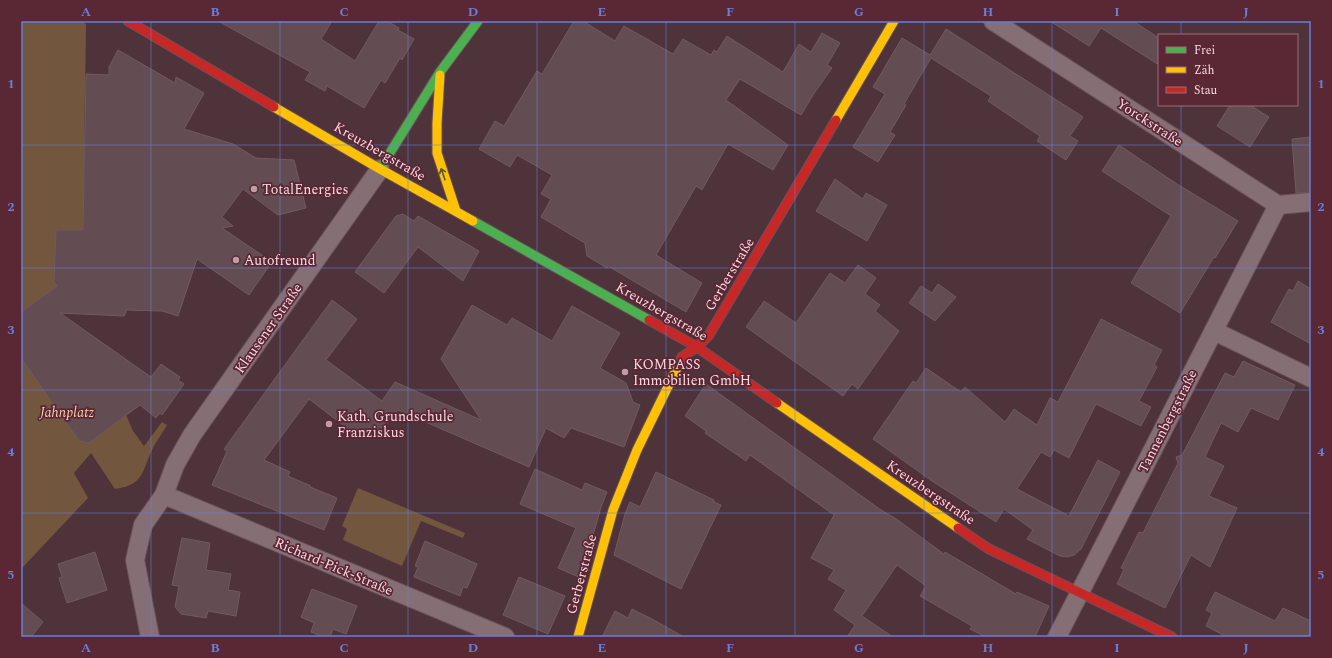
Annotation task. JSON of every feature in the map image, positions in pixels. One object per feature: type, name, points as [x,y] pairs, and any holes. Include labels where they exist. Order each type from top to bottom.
[{"type":"main road","name":"Kreuzbergstraße","points":[[128,21],[380,169],[697,347],[989,549],[1172,637]]},
{"type":"main road","name":"Klausener Straße","points":[[380,169],[440,72],[478,21]]},
{"type":"main road","name":"Gerberstraße","points":[[578,637],[613,510],[637,450],[682,357],[697,347],[709,334],[894,21]]},
{"type":"main road","points":[[440,72],[437,123],[438,153],[456,211]]},
{"type":"street","name":"Yorckstraße","points":[[993,21],[1278,205]]},
{"type":"street","name":"Klausener Straße","points":[[150,637],[136,560],[143,525],[164,495],[175,465],[192,435],[380,169]]},
{"type":"street","points":[[1278,205],[1311,202]]},
{"type":"street","name":"Tannenbergstraße","points":[[1057,637],[1278,205]]},
{"type":"street","points":[[1214,331],[1311,378]]},
{"type":"street","name":"Richard-Pick-Straße","points":[[164,495],[505,637]]},
{"type":"green space","name":"Jahnplatz","points":[[21,21],[80,21],[86,24],[82,300],[56,319],[126,415],[133,431],[144,446],[162,422],[167,425],[154,446],[142,474],[132,484],[125,487],[115,489],[91,453],[74,473],[88,498],[21,569]]},
{"type":"green space","points":[[358,488],[465,533],[463,538],[421,521],[402,566],[343,540],[347,529],[342,526]]},
{"type":"building","points":[[218,21],[332,21],[321,39],[355,61],[379,21],[387,21],[399,28],[398,30],[414,39],[402,60],[400,58],[385,83],[381,80],[364,108],[327,86],[325,91],[305,80],[310,72]]},
{"type":"building","points":[[574,21],[583,21],[615,41],[624,26],[673,54],[683,39],[711,55],[714,50],[717,52],[727,36],[783,72],[799,44],[811,52],[822,33],[840,43],[827,65],[832,68],[801,115],[740,79],[726,100],[788,145],[773,170],[728,144],[702,190],[696,186],[656,255],[702,283],[686,312],[608,266],[607,268],[587,256],[585,243],[541,217],[551,199],[541,194],[552,175],[517,155],[510,167],[479,149],[495,121],[504,126],[537,71],[542,74]]},
{"type":"building","points":[[1050,21],[1133,21],[1158,37],[1158,64],[1101,28],[1089,46]]},
{"type":"building","points":[[946,29],[1083,117],[1070,136],[1078,141],[1066,160],[1037,141],[1040,136],[988,101],[991,96],[931,58],[904,104],[906,105],[890,132],[895,135],[878,162],[853,147],[885,94],[873,87],[902,38],[930,55]]},
{"type":"building","points":[[118,50],[175,83],[176,77],[204,93],[184,129],[233,144],[256,158],[294,160],[306,208],[278,215],[243,189],[222,217],[233,226],[222,228],[272,262],[249,295],[197,259],[178,316],[162,311],[127,310],[124,316],[60,313],[151,377],[161,364],[180,377],[178,380],[184,384],[162,415],[160,413],[156,418],[140,405],[89,443],[79,441],[21,358],[21,312],[57,286],[54,282],[56,230],[83,230],[86,74],[109,75],[109,67]]},
{"type":"building","points":[[1229,106],[1252,106],[1269,117],[1250,147],[1217,126]]},
{"type":"building","points":[[1311,137],[1311,192],[1296,193],[1292,139]]},
{"type":"building","points":[[1119,145],[1177,184],[1238,221],[1180,313],[1131,283],[1171,216],[1102,171]]},
{"type":"building","points":[[835,179],[863,199],[866,193],[887,205],[867,241],[816,211]]},
{"type":"building","points":[[403,214],[414,221],[418,216],[479,251],[463,281],[418,247],[384,293],[355,272],[396,216]]},
{"type":"building","points":[[858,265],[876,278],[865,294],[880,305],[875,311],[899,331],[858,389],[852,384],[843,396],[746,327],[764,301],[796,323],[830,273],[845,283]]},
{"type":"building","points":[[1298,281],[1311,289],[1311,344],[1271,322],[1289,289],[1293,291]]},
{"type":"building","points":[[938,284],[956,297],[935,321],[909,303],[921,286],[932,293]]},
{"type":"building","points":[[332,300],[357,319],[326,360],[382,401],[395,382],[481,420],[441,359],[472,305],[507,325],[512,318],[552,341],[572,306],[620,333],[600,368],[626,383],[633,402],[640,405],[624,447],[571,428],[564,438],[546,428],[529,467],[398,410],[388,423],[386,422],[374,438],[368,433],[356,435],[309,399],[264,460],[290,472],[288,476],[337,498],[324,530],[212,485],[227,451],[224,449]]},
{"type":"building","points":[[1101,319],[1162,350],[1154,365],[1157,367],[1139,401],[1151,407],[1141,426],[1096,404],[1069,458],[1054,450],[1050,457],[1041,452],[1017,489],[1069,516],[1098,460],[1120,472],[1081,549],[1074,555],[1067,557],[1060,556],[1027,539],[1033,530],[1004,509],[996,522],[932,481],[873,439],[913,381],[916,383],[926,368],[961,392],[965,387],[1005,422],[1014,409],[1037,425],[1050,398],[1058,402]]},
{"type":"building","points":[[1243,361],[1295,385],[1278,420],[1251,408],[1238,432],[1221,423],[1205,457],[1224,466],[1209,496],[1237,508],[1210,567],[1191,555],[1165,608],[1117,584],[1124,569],[1121,568],[1139,532],[1143,533],[1178,463],[1176,457],[1182,455],[1225,373],[1234,377]]},
{"type":"building","points":[[706,384],[944,554],[945,552],[1016,594],[1017,592],[1049,606],[1035,637],[986,637],[970,629],[972,626],[920,596],[926,586],[897,565],[862,616],[893,637],[847,637],[855,625],[834,610],[846,590],[828,579],[834,570],[811,558],[834,515],[750,455],[746,461],[705,433],[706,431],[685,416]]},
{"type":"building","points":[[535,469],[582,490],[585,483],[607,492],[601,507],[581,578],[558,568],[576,528],[520,504]]},
{"type":"building","points":[[656,472],[714,500],[714,502],[721,505],[681,589],[614,555],[625,514],[630,502],[640,507]]},
{"type":"building","points":[[182,538],[210,543],[206,570],[231,574],[228,590],[240,592],[236,616],[208,611],[206,618],[181,614],[175,607],[179,586],[172,585]]},
{"type":"building","points":[[425,541],[477,564],[467,588],[463,587],[460,596],[414,577],[418,567],[415,566]]},
{"type":"building","points":[[95,552],[107,590],[67,603],[59,578],[62,577],[58,564]]},
{"type":"building","points":[[519,577],[565,596],[548,634],[503,615]]},
{"type":"building","points":[[312,589],[357,606],[346,634],[333,629],[330,637],[324,637],[311,632],[314,623],[301,617]]},
{"type":"building","points":[[1215,592],[1275,621],[1283,608],[1311,621],[1311,637],[1227,637],[1206,626],[1212,613],[1206,610]]},
{"type":"building","points":[[21,603],[43,622],[31,637],[21,637]]},
{"type":"building","points":[[632,609],[684,637],[602,637],[615,611],[628,618]]},
{"type":"traffic: fast","points":[[380,169],[440,72],[478,21]]},
{"type":"traffic: fast","points":[[473,221],[649,320]]},
{"type":"traffic: slow","points":[[836,120],[894,21]]},
{"type":"traffic: slow","points":[[440,75],[437,153],[456,211]]},
{"type":"traffic: slow","points":[[274,107],[473,221]]},
{"type":"traffic: slow","points":[[578,637],[613,510],[637,450],[678,366]]},
{"type":"traffic: slow","points":[[777,403],[958,528]]},
{"type":"traffic: jam","points":[[128,21],[274,107]]},
{"type":"traffic: jam","points":[[678,366],[682,357],[697,347],[709,335],[836,120]]},
{"type":"traffic: jam","points":[[649,320],[697,347],[777,403]]},
{"type":"traffic: jam","points":[[958,528],[989,549],[1172,637]]},
{"type":"place","name":"TotalEnergies","points":[[254,189]]},
{"type":"place","name":"Autofreund","points":[[236,260]]},
{"type":"place","name":"KOMPASS Immobilien GmbH","points":[[625,372]]},
{"type":"place","name":"Kath. Grundschule Franziskus","points":[[329,424]]}]
